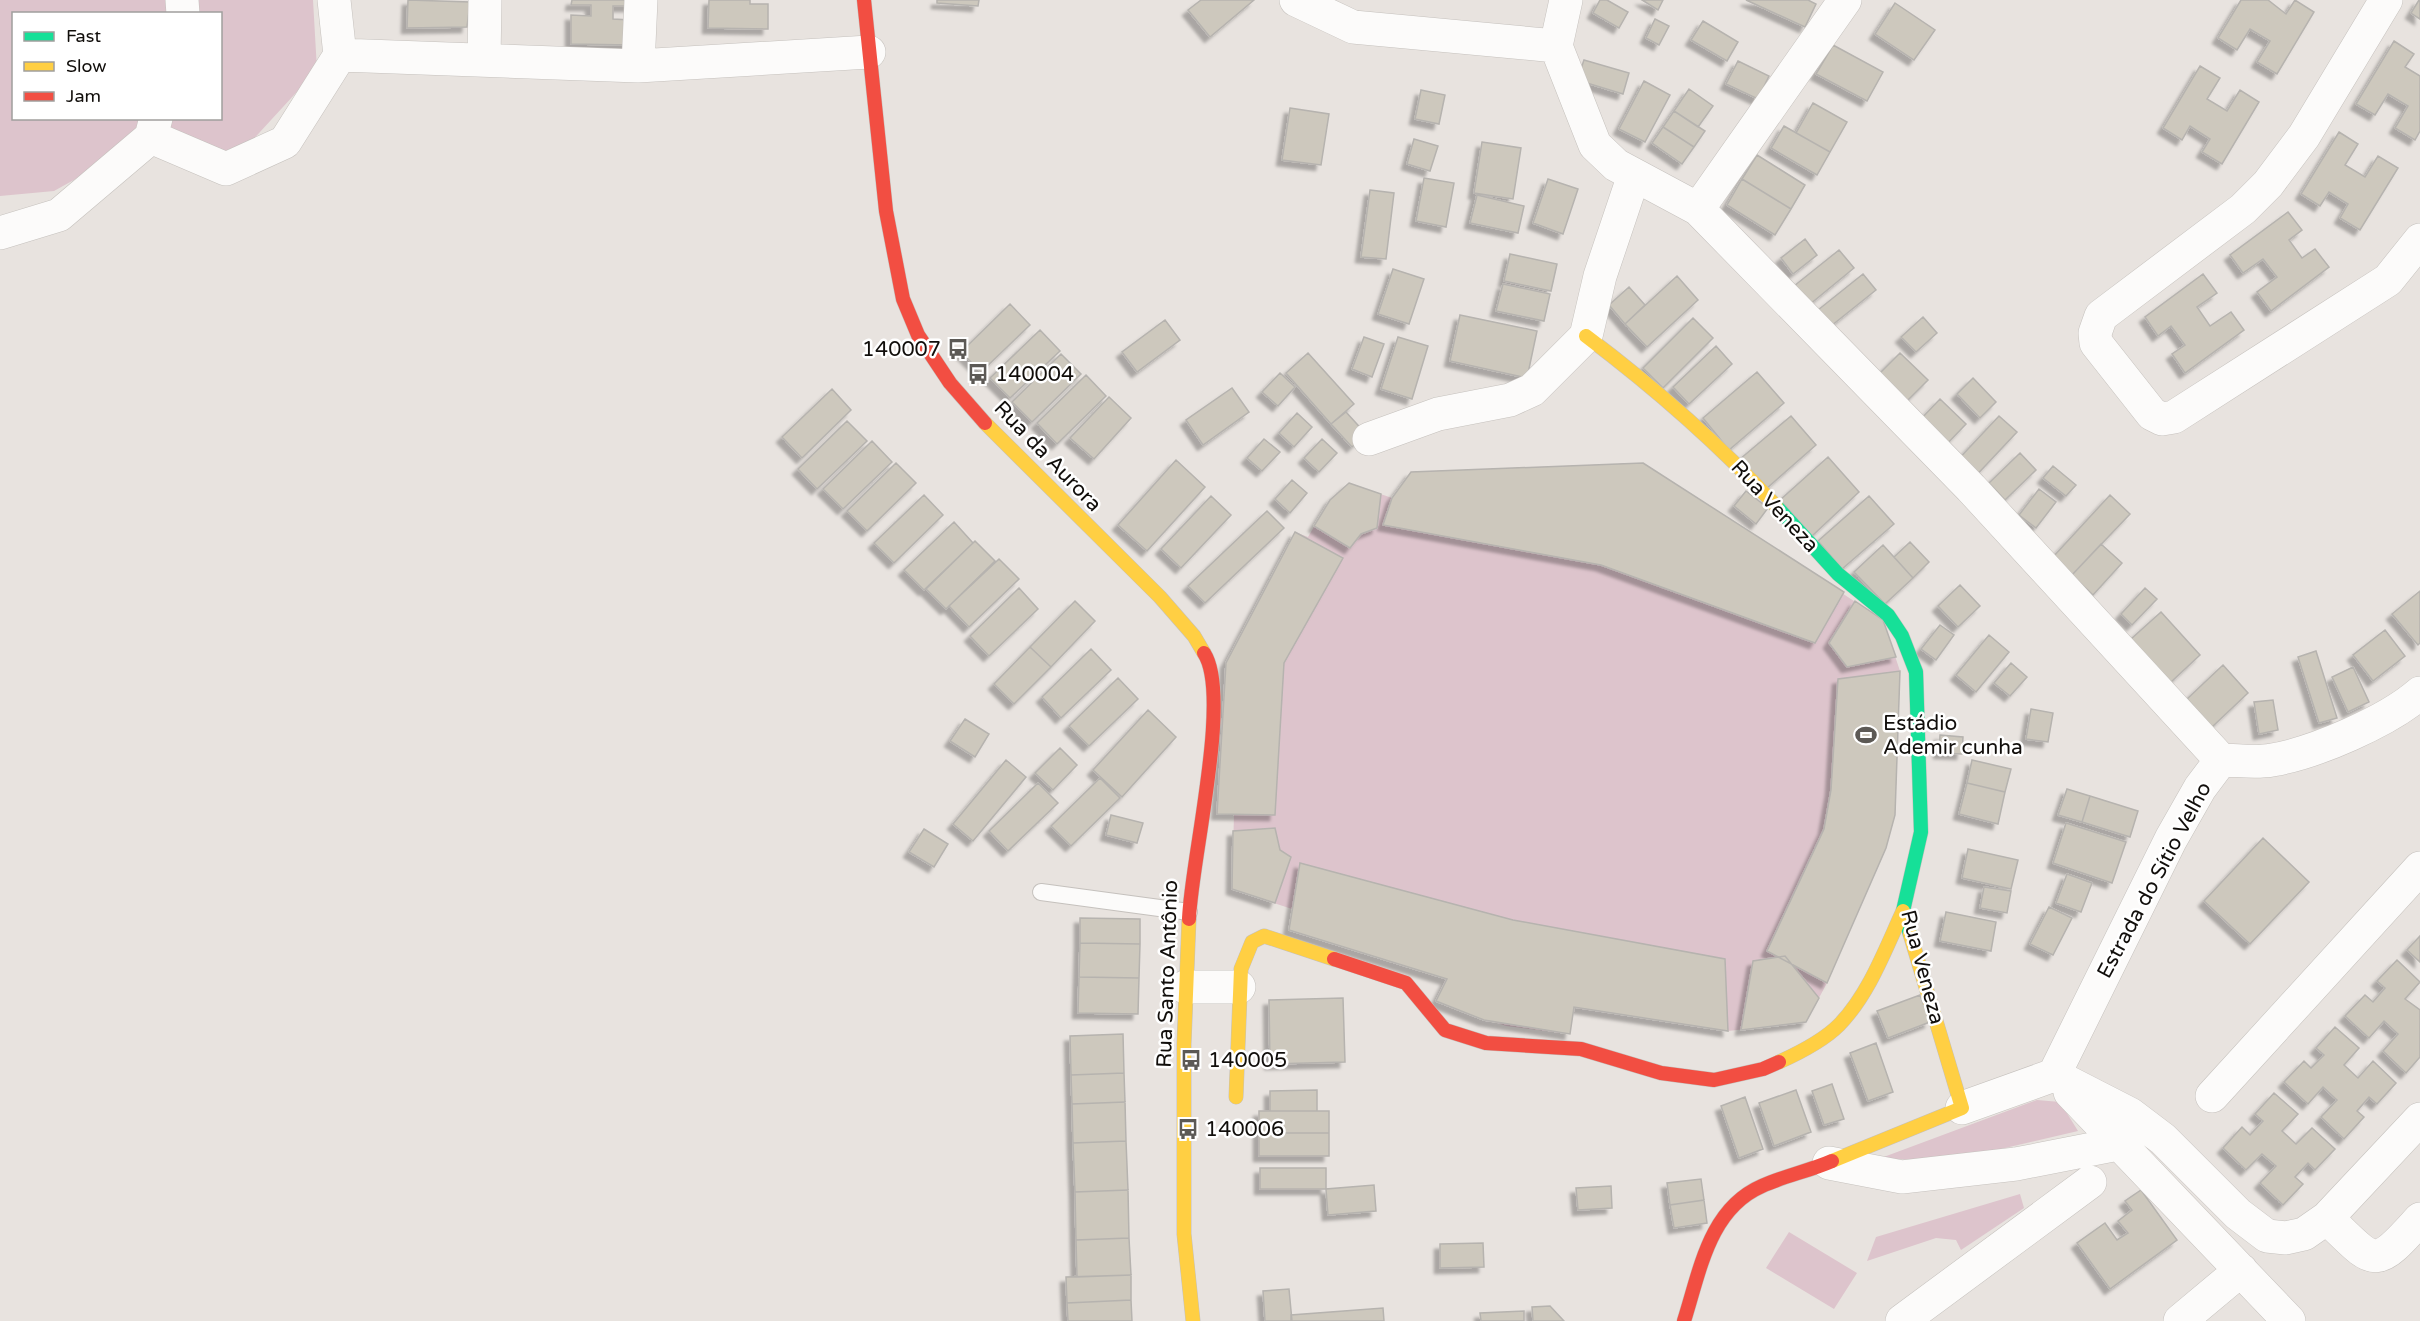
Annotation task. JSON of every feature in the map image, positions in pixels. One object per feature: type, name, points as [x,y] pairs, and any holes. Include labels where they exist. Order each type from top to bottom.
[{"type":"street","points":[[0,234],[59,215],[153,128],[226,170],[285,142],[340,55],[334,0]]},
{"type":"street","points":[[484,60],[485,0]]},
{"type":"street","points":[[639,66],[641,0]]},
{"type":"street","name":"Rua da Aurora","points":[[864,0],[886,211],[903,299],[918,335],[950,383],[997,437],[1160,597],[1194,636]]},
{"type":"street","points":[[1296,0],[1318,13],[1353,27],[1556,45]]},
{"type":"street","points":[[1566,0],[1556,45],[1595,145],[1616,165],[1698,209],[1971,488],[2221,760]]},
{"type":"street","points":[[1698,209],[1845,0]]},
{"type":"street","points":[[2386,0],[2304,135],[2268,184],[2243,210],[2101,316],[2095,333],[2096,343],[2152,414],[2162,419],[2175,417],[2388,280],[2420,240]]},
{"type":"street","points":[[340,55],[639,66],[870,52]]},
{"type":"street","points":[[1369,439],[1438,414],[1510,400],[1532,390],[1586,336],[1600,276],[1634,175]]},
{"type":"street","name":"Rua Veneza","points":[[1586,336],[1647,382],[1729,455],[1838,574],[1888,615],[1902,636],[1916,672],[1922,832],[1903,910],[1962,1108]]},
{"type":"street","name":"Rua Santo Antônio","points":[[1193,1321],[1184,1234],[1185,987],[1189,912],[1209,761],[1215,688],[1209,660],[1194,636]]},
{"type":"street","name":"Estrada do Sítio Velho","points":[[2054,1075],[2171,839],[2200,788],[2221,760],[2272,760],[2343,737],[2402,709],[2420,693]]},
{"type":"street","points":[[2212,1096],[2420,868]]},
{"type":"street","points":[[1236,1097],[1239,987],[1245,956],[1252,942],[1264,936],[1406,983],[1445,1030],[1486,1042],[1581,1049],[1661,1073],[1714,1080],[1763,1069],[1800,1052],[1838,1026],[1868,986],[1903,910]]},
{"type":"street","points":[[1185,987],[1239,987]]},
{"type":"street","points":[[2054,1075],[2289,1321]]},
{"type":"street","points":[[1684,1321],[1708,1248],[1726,1211],[1747,1191],[1829,1163],[1863,1146],[2054,1075],[2138,1120],[2184,1159],[2238,1214],[2267,1236],[2286,1238],[2304,1234],[2327,1218],[2420,1119]]},
{"type":"street","points":[[1829,1163],[1902,1177],[2016,1164],[2118,1144]]},
{"type":"street","points":[[1902,1321],[2090,1182]]},
{"type":"street","points":[[2327,1218],[2362,1251],[2372,1256],[2384,1256],[2420,1219]]},
{"type":"street","points":[[2180,1321],[2241,1270]]},
{"type":"lane","points":[[1041,892],[1189,912]]},
{"type":"shaded area","points":[[0,0],[313,0],[317,70],[226,169],[151,137],[54,191],[0,196]]},
{"type":"shaded area","points":[[1643,463],[1883,620],[1900,671],[1895,815],[1886,848],[1827,983],[1806,1022],[1728,1031],[1574,1007],[1570,1034],[1506,1026],[1436,1001],[1447,979],[1289,930],[1292,909],[1232,889],[1234,814],[1217,814],[1295,532],[1308,537],[1330,500],[1349,483],[1392,498],[1411,472]]},
{"type":"shaded area","points":[[2037,1100],[2060,1102],[2078,1131],[1945,1162],[1881,1158]]},
{"type":"shaded area","points":[[2020,1194],[2024,1208],[1961,1250],[1956,1240],[1936,1238],[1867,1261],[1876,1237]]},
{"type":"shaded area","points":[[1789,1232],[1857,1273],[1834,1309],[1766,1268]]},
{"type":"building","points":[[408,0],[470,2],[467,27],[407,28]]},
{"type":"building","points":[[572,0],[632,0],[632,6],[613,6],[613,19],[631,20],[631,45],[571,44],[571,15],[591,16],[591,5],[571,5]]},
{"type":"building","points":[[709,0],[750,0],[750,4],[768,4],[768,29],[708,28]]},
{"type":"building","points":[[937,0],[979,0],[978,6],[937,3]]},
{"type":"building","points":[[1201,0],[1254,0],[1210,37],[1188,10]]},
{"type":"building","points":[[1600,0],[1607,0],[1628,12],[1619,28],[1593,13]]},
{"type":"building","points":[[1642,0],[1663,0],[1658,10]]},
{"type":"building","points":[[1746,0],[1808,0],[1816,4],[1805,27]]},
{"type":"building","points":[[2241,0],[2268,0],[2286,14],[2295,0],[2314,12],[2277,74],[2257,62],[2270,41],[2250,29],[2237,50],[2218,38]]},
{"type":"building","points":[[2420,0],[2420,19],[2411,13]]},
{"type":"building","points":[[1895,3],[1935,30],[1914,60],[1875,34]]},
{"type":"building","points":[[1655,19],[1669,26],[1659,45],[1646,38]]},
{"type":"building","points":[[1703,21],[1738,42],[1727,61],[1691,40]]},
{"type":"building","points":[[2394,41],[2414,54],[2405,67],[2420,76],[2420,131],[2415,140],[2395,128],[2408,106],[2388,94],[2375,115],[2356,104]]},
{"type":"building","points":[[1833,45],[1883,72],[1867,101],[1816,74]]},
{"type":"building","points":[[1584,60],[1629,73],[1623,94],[1577,80]]},
{"type":"building","points":[[1738,61],[1769,76],[1758,99],[1726,84]]},
{"type":"building","points":[[2200,66],[2220,78],[2207,99],[2227,111],[2240,90],[2259,102],[2222,164],[2202,152],[2210,139],[2190,126],[2182,140],[2163,128]]},
{"type":"building","points":[[1644,81],[1670,95],[1645,142],[1619,129]]},
{"type":"building","points":[[1689,89],[1713,106],[1698,127],[1674,111]]},
{"type":"building","points":[[1421,90],[1445,95],[1439,124],[1415,119]]},
{"type":"building","points":[[1813,103],[1847,122],[1830,152],[1796,133]]},
{"type":"building","points":[[1290,108],[1329,114],[1321,165],[1282,160]]},
{"type":"building","points":[[1674,111],[1705,131],[1694,147],[1663,127]]},
{"type":"building","points":[[1784,126],[1830,152],[1817,175],[1771,148]]},
{"type":"building","points":[[1663,127],[1694,147],[1682,164],[1652,143]]},
{"type":"building","points":[[2339,132],[2358,144],[2345,165],[2365,177],[2378,156],[2398,168],[2360,230],[2340,218],[2348,204],[2329,192],[2320,206],[2301,194]]},
{"type":"building","points":[[1414,139],[1438,146],[1430,171],[1407,164]]},
{"type":"building","points":[[1482,142],[1521,148],[1513,199],[1474,193]]},
{"type":"building","points":[[1757,155],[1805,185],[1791,209],[1742,179]]},
{"type":"building","points":[[1424,178],[1454,183],[1446,227],[1416,221]]},
{"type":"building","points":[[1548,179],[1578,189],[1563,234],[1533,223]]},
{"type":"building","points":[[1742,179],[1791,209],[1775,235],[1727,205]]},
{"type":"building","points":[[1370,190],[1394,193],[1386,259],[1361,257]]},
{"type":"building","points":[[1477,195],[1524,206],[1518,233],[1470,223]]},
{"type":"building","points":[[2288,212],[2302,230],[2289,240],[2302,258],[2315,249],[2329,267],[2271,311],[2257,292],[2277,277],[2263,259],[2243,273],[2230,255]]},
{"type":"building","points":[[1805,239],[1817,255],[1793,274],[1781,258]]},
{"type":"building","points":[[1839,250],[1854,268],[1809,305],[1794,286]]},
{"type":"building","points":[[1510,254],[1557,264],[1551,291],[1504,281]]},
{"type":"building","points":[[1393,269],[1424,279],[1409,324],[1378,314]]},
{"type":"building","points":[[1863,274],[1876,290],[1826,330],[1813,314]]},
{"type":"building","points":[[2203,274],[2217,293],[2197,307],[2210,326],[2231,312],[2244,330],[2185,373],[2172,354],[2185,345],[2171,326],[2158,336],[2145,317]]},
{"type":"building","points":[[1677,276],[1698,300],[1647,347],[1625,324]]},
{"type":"building","points":[[1503,284],[1550,294],[1544,321],[1496,311]]},
{"type":"building","points":[[1629,287],[1645,305],[1625,324],[1609,305]]},
{"type":"building","points":[[1010,304],[1030,325],[981,372],[961,352]]},
{"type":"building","points":[[1460,315],[1537,331],[1527,378],[1450,361]]},
{"type":"building","points":[[1923,317],[1937,333],[1916,352],[1901,337]]},
{"type":"building","points":[[1693,318],[1713,338],[1663,388],[1643,368]]},
{"type":"building","points":[[1165,320],[1180,340],[1137,372],[1122,352]]},
{"type":"building","points":[[1040,330],[1060,351],[1010,398],[990,378]]},
{"type":"building","points":[[1364,337],[1384,344],[1372,377],[1352,369]]},
{"type":"building","points":[[1398,337],[1428,346],[1412,399],[1381,389]]},
{"type":"building","points":[[1716,346],[1732,364],[1689,404],[1673,387]]},
{"type":"building","points":[[1308,353],[1354,404],[1331,424],[1286,373]]},
{"type":"building","points":[[1900,353],[1928,380],[1902,406],[1875,378]]},
{"type":"building","points":[[1061,354],[1081,374],[1032,422],[1012,402]]},
{"type":"building","points":[[1757,372],[1784,403],[1729,450],[1703,418]]},
{"type":"building","points":[[1280,373],[1295,387],[1278,406],[1262,392]]},
{"type":"building","points":[[1086,375],[1106,396],[1057,444],[1037,423]]},
{"type":"building","points":[[1973,378],[1996,402],[1980,418],[1957,394]]},
{"type":"building","points":[[1232,388],[1249,412],[1203,445],[1186,420]]},
{"type":"building","points":[[832,389],[851,410],[802,458],[782,437]]},
{"type":"building","points":[[1109,397],[1131,418],[1094,459],[1070,438]]},
{"type":"building","points":[[1940,399],[1966,424],[1945,446],[1919,421]]},
{"type":"building","points":[[1346,412],[1366,434],[1352,447],[1331,424]]},
{"type":"building","points":[[1297,413],[1312,427],[1294,447],[1279,433]]},
{"type":"building","points":[[1791,416],[1816,445],[1766,489],[1740,459]]},
{"type":"building","points":[[1999,416],[2017,432],[1971,481],[1953,465]]},
{"type":"building","points":[[847,421],[867,441],[817,489],[798,469]]},
{"type":"building","points":[[1264,439],[1280,452],[1262,471],[1247,458]]},
{"type":"building","points":[[1322,439],[1337,453],[1319,472],[1304,458]]},
{"type":"building","points":[[872,441],[892,462],[843,509],[823,489]]},
{"type":"building","points":[[2020,453],[2036,470],[2005,500],[1989,483]]},
{"type":"building","points":[[1828,457],[1859,492],[1812,536],[1780,500]]},
{"type":"building","points":[[1176,460],[1205,487],[1147,551],[1118,525]]},
{"type":"building","points":[[896,463],[916,483],[867,531],[847,511]]},
{"type":"building","points":[[1643,463],[1844,592],[1815,643],[1601,565],[1383,525],[1392,498],[1411,472]]},
{"type":"building","points":[[2053,466],[2076,485],[2066,496],[2043,478]]},
{"type":"building","points":[[1292,480],[1307,493],[1290,513],[1275,499]]},
{"type":"building","points":[[1349,483],[1381,494],[1377,528],[1361,534],[1350,548],[1314,526],[1330,500]]},
{"type":"building","points":[[2039,489],[2056,502],[2036,528],[2019,515]]},
{"type":"building","points":[[1746,491],[1768,508],[1756,524],[1734,506]]},
{"type":"building","points":[[924,495],[943,515],[894,563],[874,543]]},
{"type":"building","points":[[2110,495],[2130,514],[2072,575],[2053,557]]},
{"type":"building","points":[[1211,496],[1231,515],[1181,568],[1161,549]]},
{"type":"building","points":[[1869,496],[1894,524],[1842,569],[1818,541]]},
{"type":"building","points":[[1267,511],[1284,528],[1205,603],[1188,586]]},
{"type":"building","points":[[954,522],[973,543],[924,590],[904,570]]},
{"type":"building","points":[[1295,532],[1343,558],[1284,663],[1275,815],[1217,814],[1226,663]]},
{"type":"building","points":[[975,541],[995,561],[946,609],[926,589]]},
{"type":"building","points":[[1910,542],[1929,562],[1913,578],[1894,557]]},
{"type":"building","points":[[2101,544],[2122,563],[2093,595],[2072,575]]},
{"type":"building","points":[[1883,545],[1913,578],[1885,604],[1854,572]]},
{"type":"building","points":[[999,559],[1019,579],[969,627],[949,606]]},
{"type":"building","points":[[1960,585],[1980,606],[1958,627],[1938,606]]},
{"type":"building","points":[[1019,588],[1038,609],[989,656],[970,636]]},
{"type":"building","points":[[2145,588],[2157,599],[2132,625],[2121,614]]},
{"type":"building","points":[[2420,591],[2420,643],[2418,645],[2392,614]]},
{"type":"building","points":[[1075,601],[1095,621],[1051,667],[1030,647]]},
{"type":"building","points":[[1855,601],[1883,620],[1896,657],[1847,667],[1829,643]]},
{"type":"building","points":[[2161,612],[2200,655],[2171,682],[2131,639]]},
{"type":"building","points":[[1940,625],[1954,635],[1936,660],[1921,649]]},
{"type":"building","points":[[2385,630],[2405,656],[2373,681],[2353,655]]},
{"type":"building","points":[[1989,635],[2009,652],[1976,692],[1956,675]]},
{"type":"building","points":[[1030,647],[1051,667],[1014,704],[994,684]]},
{"type":"building","points":[[1091,649],[1111,670],[1061,718],[1042,697]]},
{"type":"building","points":[[2316,651],[2337,718],[2319,723],[2298,657]]},
{"type":"building","points":[[2011,663],[2027,677],[2010,696],[1994,683]]},
{"type":"building","points":[[2223,665],[2248,693],[2212,727],[2187,699]]},
{"type":"building","points":[[2353,667],[2369,702],[2348,712],[2332,677]]},
{"type":"building","points":[[1900,671],[1895,815],[1886,848],[1827,983],[1767,951],[1824,829],[1831,790],[1838,679]]},
{"type":"building","points":[[1118,678],[1138,699],[1089,746],[1069,726]]},
{"type":"building","points":[[2273,700],[2278,730],[2259,734],[2254,702]]},
{"type":"building","points":[[2031,709],[2053,713],[2048,742],[2026,739]]},
{"type":"building","points":[[1148,710],[1176,737],[1122,797],[1093,770]]},
{"type":"building","points":[[965,719],[989,734],[975,757],[950,741]]},
{"type":"building","points":[[1940,735],[1963,737],[1962,754],[1939,753]]},
{"type":"building","points":[[1060,748],[1077,765],[1053,790],[1035,773]]},
{"type":"building","points":[[1006,760],[1026,777],[973,841],[953,824]]},
{"type":"building","points":[[1972,760],[2011,769],[2005,792],[1967,783]]},
{"type":"building","points":[[1100,778],[1120,798],[1071,846],[1051,826]]},
{"type":"building","points":[[1038,783],[1058,803],[1008,851],[989,831]]},
{"type":"building","points":[[1967,783],[2005,792],[1998,824],[1959,814]]},
{"type":"building","points":[[2067,789],[2090,796],[2082,822],[2058,815]]},
{"type":"building","points":[[2090,796],[2138,811],[2130,837],[2082,822]]},
{"type":"building","points":[[1111,815],[1143,823],[1137,843],[1106,835]]},
{"type":"building","points":[[2066,823],[2126,842],[2112,883],[2053,863]]},
{"type":"building","points":[[1275,828],[1280,850],[1291,857],[1275,903],[1232,889],[1233,831]]},
{"type":"building","points":[[924,829],[948,844],[934,867],[909,852]]},
{"type":"building","points":[[2263,838],[2309,882],[2250,944],[2204,901]]},
{"type":"building","points":[[1968,849],[2018,860],[2011,889],[1962,878]]},
{"type":"building","points":[[1300,863],[1513,920],[1725,959],[1728,1031],[1574,1007],[1570,1034],[1484,1020],[1436,1001],[1447,979],[1289,930]]},
{"type":"building","points":[[2067,874],[2092,883],[2081,912],[2056,903]]},
{"type":"building","points":[[1984,887],[2011,891],[2007,913],[1980,908]]},
{"type":"building","points":[[2049,907],[2072,918],[2053,955],[2030,944]]},
{"type":"building","points":[[1946,912],[1996,922],[1991,951],[1940,941]]},
{"type":"building","points":[[1080,918],[1140,919],[1140,944],[1080,943]]},
{"type":"building","points":[[2420,936],[2420,962],[2407,950]]},
{"type":"building","points":[[1080,943],[1140,944],[1139,978],[1079,977]]},
{"type":"building","points":[[1785,956],[1819,998],[1806,1022],[1741,1030],[1753,961]]},
{"type":"building","points":[[2397,960],[2420,982],[2405,999],[2420,1010],[2420,1057],[2406,1073],[2383,1051],[2398,1034],[2384,1021],[2369,1038],[2345,1016],[2365,995],[2373,1002],[2385,988],[2377,981]]},
{"type":"building","points":[[1079,977],[1139,978],[1138,1014],[1078,1013]]},
{"type":"building","points":[[1920,995],[1930,1022],[1888,1038],[1877,1011]]},
{"type":"building","points":[[1343,998],[1345,1062],[1270,1064],[1269,1000]]},
{"type":"building","points":[[2335,1027],[2359,1048],[2344,1065],[2358,1078],[2373,1061],[2396,1083],[2377,1104],[2369,1097],[2357,1111],[2364,1117],[2344,1139],[2321,1117],[2337,1100],[2323,1087],[2308,1104],[2284,1082],[2304,1061],[2311,1068],[2324,1055],[2316,1048]]},
{"type":"building","points":[[1123,1034],[1124,1073],[1071,1075],[1070,1036]]},
{"type":"building","points":[[1876,1043],[1893,1092],[1868,1101],[1850,1053]]},
{"type":"building","points":[[1124,1073],[1125,1102],[1072,1104],[1071,1075]]},
{"type":"building","points":[[1832,1084],[1844,1119],[1824,1125],[1812,1091]]},
{"type":"building","points":[[1317,1090],[1317,1111],[1270,1111],[1270,1091]]},
{"type":"building","points":[[1796,1090],[1811,1132],[1774,1146],[1759,1103]]},
{"type":"building","points":[[2274,1093],[2298,1114],[2282,1131],[2296,1144],[2312,1128],[2335,1149],[2315,1170],[2308,1163],[2295,1177],[2303,1184],[2283,1205],[2260,1183],[2276,1166],[2262,1154],[2246,1170],[2223,1148],[2242,1127],[2250,1135],[2263,1121],[2255,1114]]},
{"type":"building","points":[[1745,1097],[1763,1149],[1739,1158],[1721,1106]]},
{"type":"building","points":[[1125,1102],[1126,1141],[1073,1143],[1072,1104]]},
{"type":"building","points":[[1259,1111],[1329,1111],[1329,1133],[1259,1133]]},
{"type":"building","points":[[1259,1133],[1329,1133],[1329,1156],[1259,1156]]},
{"type":"building","points":[[1126,1141],[1128,1190],[1075,1192],[1073,1143]]},
{"type":"building","points":[[1260,1168],[1326,1168],[1326,1189],[1260,1189]]},
{"type":"building","points":[[1701,1179],[1704,1200],[1670,1205],[1667,1183]]},
{"type":"building","points":[[1374,1185],[1376,1211],[1328,1215],[1326,1189]]},
{"type":"building","points":[[1611,1186],[1612,1208],[1578,1210],[1576,1188]]},
{"type":"building","points":[[1128,1190],[1129,1238],[1076,1240],[1075,1192]]},
{"type":"building","points":[[2141,1190],[2177,1240],[2110,1289],[2077,1243],[2105,1223],[2117,1240],[2128,1233],[2118,1221],[2132,1210],[2125,1201]]},
{"type":"building","points":[[1704,1200],[1707,1223],[1674,1228],[1670,1205]]},
{"type":"building","points":[[1129,1238],[1131,1275],[1077,1277],[1076,1240]]},
{"type":"building","points":[[1483,1243],[1484,1267],[1440,1268],[1440,1244]]},
{"type":"building","points":[[1131,1275],[1131,1300],[1067,1303],[1066,1277]]},
{"type":"building","points":[[1289,1289],[1292,1321],[1265,1321],[1263,1291]]},
{"type":"building","points":[[1131,1300],[1132,1321],[1068,1321],[1067,1303]]},
{"type":"building","points":[[1550,1306],[1564,1321],[1533,1321],[1532,1307]]},
{"type":"building","points":[[1383,1308],[1384,1321],[1291,1321],[1291,1315]]},
{"type":"building","points":[[1524,1311],[1524,1321],[1481,1321],[1480,1313]]},
{"type":"traffic: fast","points":[[1776,506],[1838,574],[1888,615],[1902,636],[1916,672],[1921,832],[1903,911],[1910,934]]},
{"type":"traffic: slow","points":[[1586,336],[1685,417],[1732,460],[1776,506]]},
{"type":"traffic: slow","points":[[985,423],[1160,597],[1194,636],[1204,653]]},
{"type":"traffic: slow","points":[[1779,1062],[1803,1051],[1826,1036],[1850,1013],[1876,971],[1903,911]]},
{"type":"traffic: slow","points":[[1189,919],[1184,1044],[1184,1234],[1193,1321]]},
{"type":"traffic: slow","points":[[1832,1161],[1962,1108],[1910,934]]},
{"type":"traffic: slow","points":[[1236,1097],[1241,969],[1252,942],[1264,936],[1334,959]]},
{"type":"traffic: jam","points":[[864,0],[886,211],[903,299],[918,335],[950,383],[985,423]]},
{"type":"traffic: jam","points":[[1189,919],[1212,741],[1214,704],[1211,674],[1204,653]]},
{"type":"traffic: jam","points":[[1334,959],[1406,983],[1445,1030],[1486,1043],[1581,1049],[1661,1073],[1714,1080],[1763,1069],[1779,1062]]},
{"type":"traffic: jam","points":[[1684,1321],[1709,1243],[1730,1210],[1744,1196],[1762,1186],[1832,1161]]},
{"type":"place","name":"140007","points":[[958,349]]},
{"type":"place","name":"140004","points":[[978,374]]},
{"type":"place","name":"Estádio Ademir cunha","points":[[1866,735]]},
{"type":"place","name":"140005","points":[[1191,1060]]},
{"type":"place","name":"140006","points":[[1188,1129]]}]
